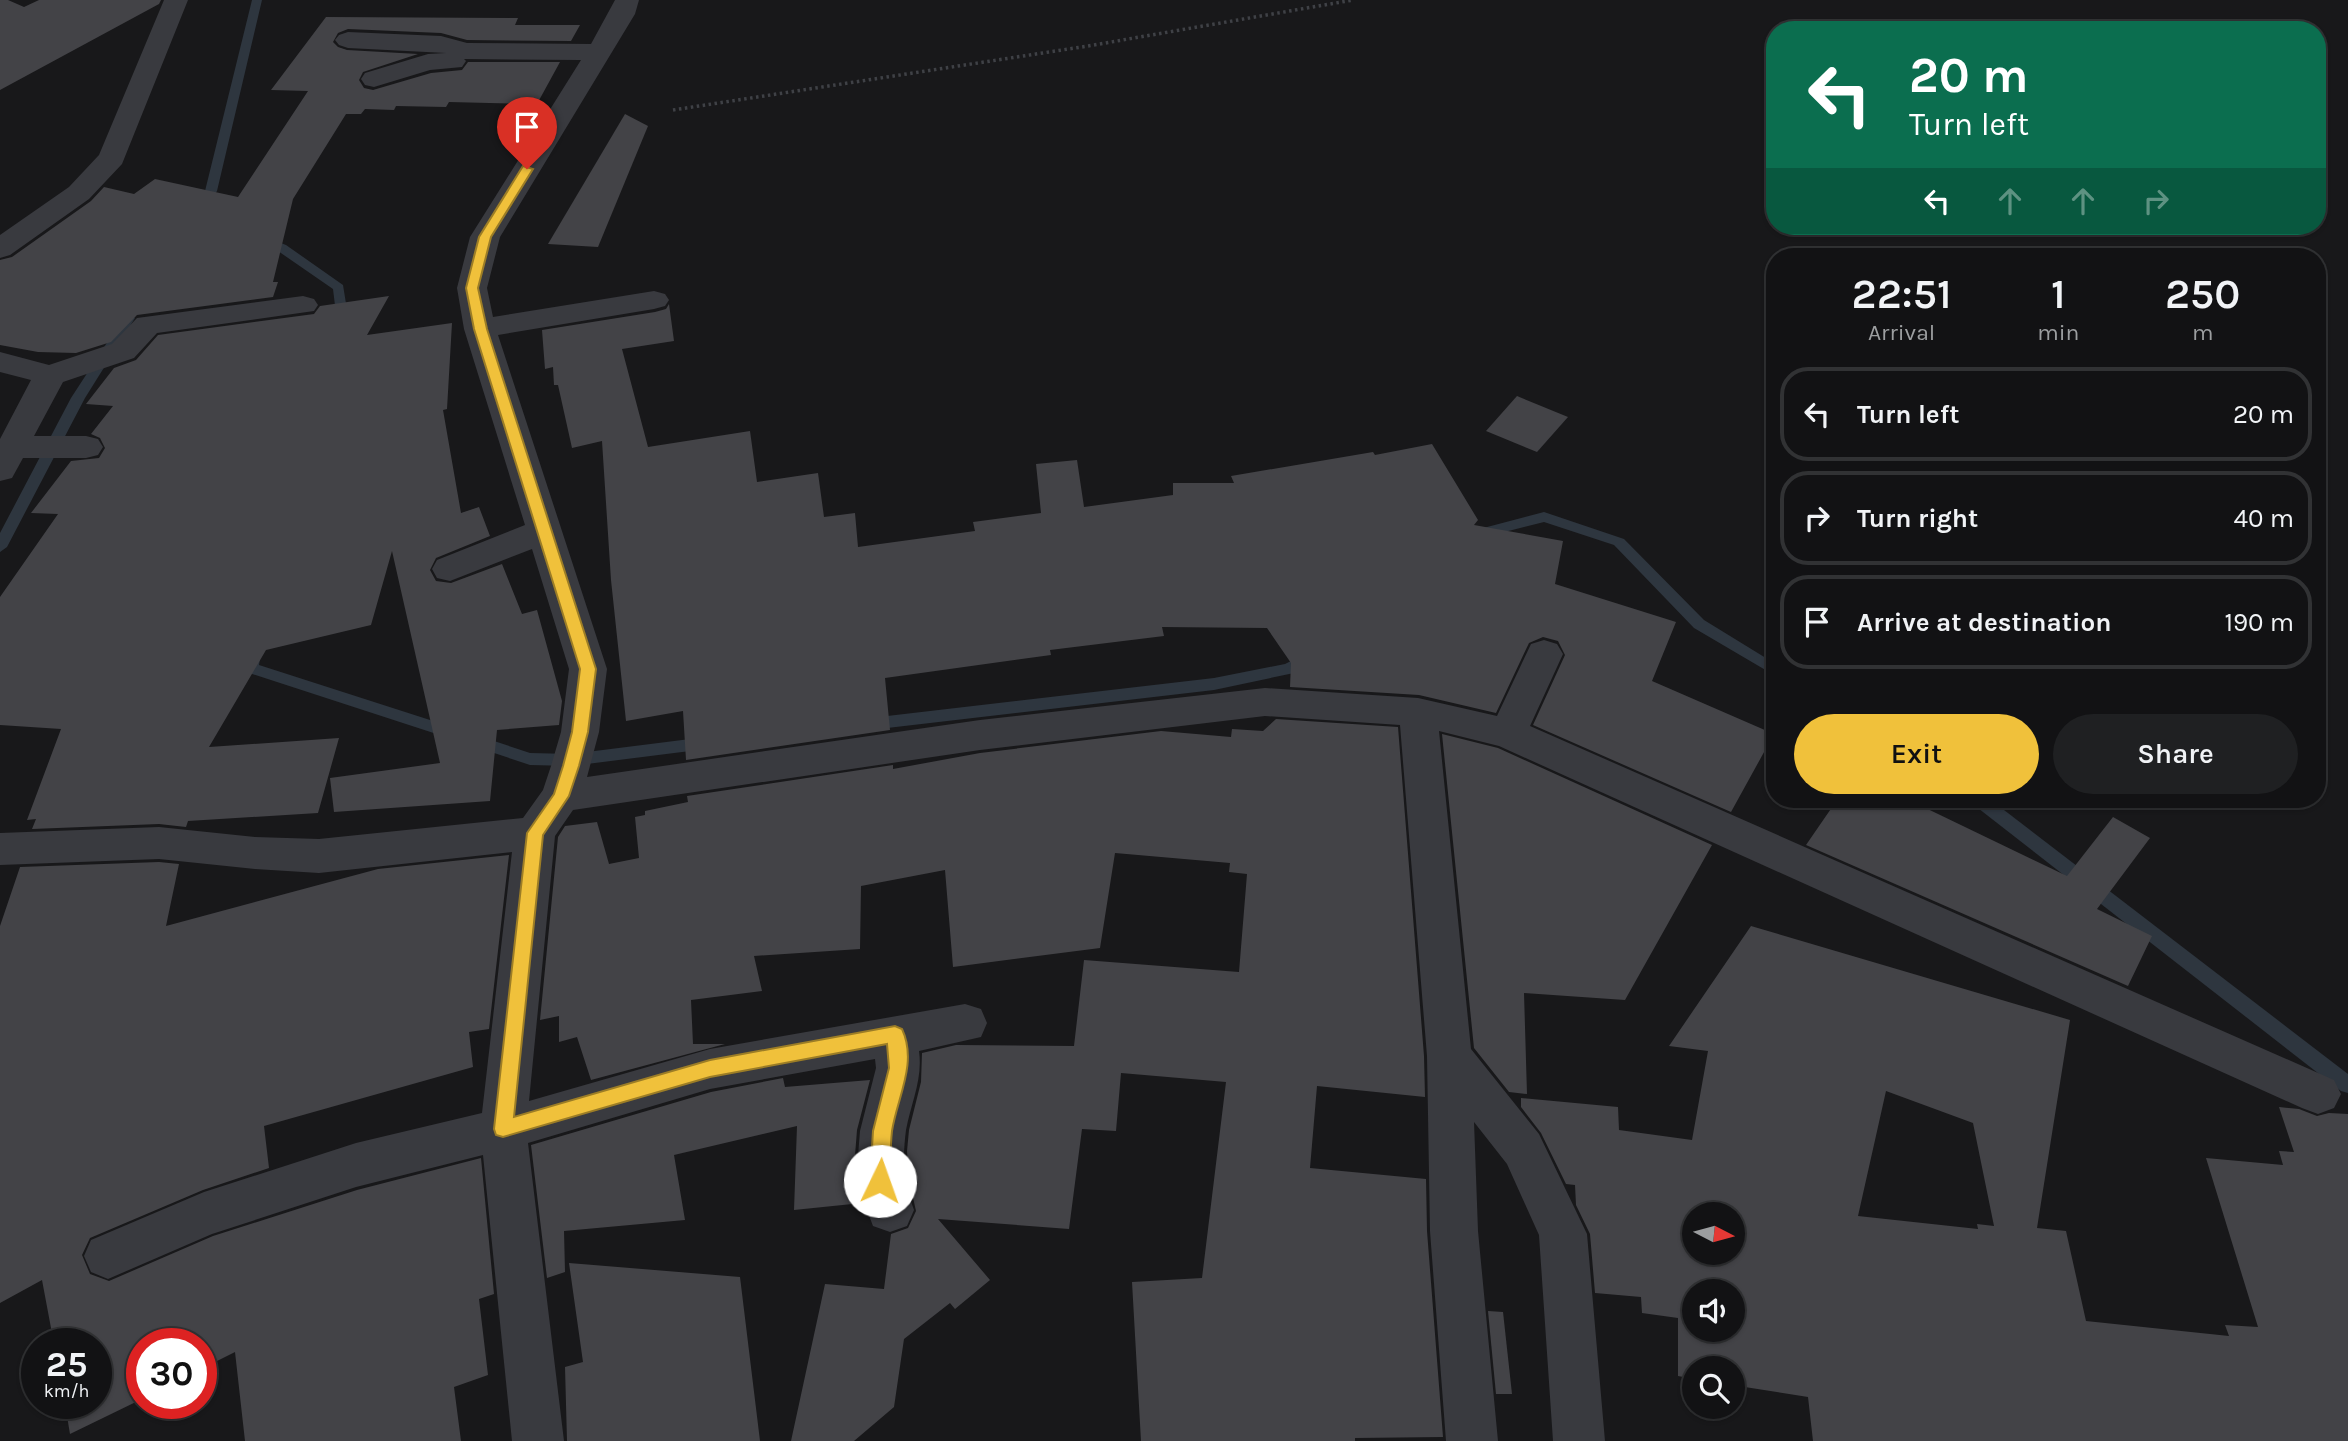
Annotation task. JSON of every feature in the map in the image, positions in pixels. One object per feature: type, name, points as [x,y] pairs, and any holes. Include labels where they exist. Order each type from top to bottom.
[{"type":"street","points":[[0,249],[79,193],[112,158],[176,0]]},
{"type":"street","points":[[538,1441],[503,1129],[535,833],[571,765],[588,669],[480,329],[472,288],[485,237],[622,15],[627,0]]},
{"type":"street","points":[[348,40],[441,44],[470,59]]},
{"type":"street","points":[[373,79],[428,62],[599,52]]},
{"type":"street","points":[[480,329],[654,300]]},
{"type":"street","points":[[0,362],[50,374],[123,351],[137,333],[148,326],[303,305]]},
{"type":"street","points":[[14,455],[50,374]]},
{"type":"street","points":[[14,455],[78,447]]},
{"type":"street","points":[[450,569],[544,531]]},
{"type":"street","points":[[1508,733],[1544,654]]},
{"type":"street","points":[[571,765],[980,735],[1265,702],[1418,712],[1508,733],[2318,1094]]},
{"type":"street","points":[[1418,712],[1449,1056],[1454,1231],[1472,1441]]},
{"type":"street","points":[[0,849],[159,843],[255,853],[319,856],[535,833]]},
{"type":"street","points":[[108,1256],[204,1214],[356,1165],[503,1129],[710,1069],[965,1023]]},
{"type":"street","points":[[890,1210],[880,1181],[883,1131],[899,1068],[895,1034]]},
{"type":"street","points":[[1449,1056],[1523,1149],[1563,1234],[1579,1441]]},
{"type":"path","points":[[673,110],[1088,46],[1353,0]]},
{"type":"building","points":[[0,0],[8,0],[24,7],[39,0],[161,0],[159,4],[0,90]]},
{"type":"building","points":[[326,17],[518,18],[515,25],[580,25],[571,41],[467,40],[441,33],[348,29],[338,33],[333,42],[347,50],[418,54],[363,72],[359,80],[364,88],[373,90],[431,73],[462,70],[468,62],[560,62],[537,104],[449,102],[446,107],[396,106],[394,110],[365,109],[361,114],[346,114],[293,199],[273,282],[278,282],[273,297],[137,315],[111,342],[76,353],[38,352],[0,345],[0,260],[12,257],[91,201],[104,187],[134,194],[155,179],[238,197],[308,91],[271,90]]},
{"type":"building","points":[[625,114],[648,126],[598,247],[548,244]]},
{"type":"building","points":[[389,296],[367,335],[452,323],[447,409],[443,410],[461,513],[479,507],[490,536],[436,558],[430,570],[436,581],[451,583],[502,564],[522,614],[537,610],[562,701],[559,725],[497,730],[490,801],[334,812],[330,778],[440,763],[392,551],[371,625],[266,650],[209,747],[339,738],[318,813],[188,821],[186,827],[159,824],[32,829],[36,819],[27,820],[61,729],[0,725],[0,597],[58,514],[31,513],[71,461],[99,458],[105,448],[100,438],[91,434],[113,406],[86,404],[114,368],[136,360],[158,335],[314,314],[320,306]]},
{"type":"building","points":[[669,304],[674,341],[622,349],[648,447],[750,431],[757,482],[818,473],[824,517],[855,513],[858,547],[975,531],[973,522],[1041,513],[1036,464],[1077,460],[1084,507],[1173,495],[1173,483],[1234,483],[1231,476],[1432,444],[1478,520],[1474,525],[1563,541],[1555,584],[1676,622],[1652,681],[1766,731],[1766,749],[1731,812],[1533,725],[1565,655],[1558,641],[1543,637],[1529,643],[1496,713],[1419,695],[1290,687],[1291,663],[1267,628],[1162,627],[1164,636],[1050,650],[1051,655],[885,678],[890,730],[686,760],[683,711],[626,721],[611,580],[602,441],[572,448],[558,385],[554,385],[553,367],[545,369],[542,330],[666,309]]},
{"type":"building","points":[[1517,396],[1568,417],[1537,452],[1486,431]]},
{"type":"building","points":[[1276,719],[1398,727],[1425,1097],[1317,1086],[1310,1168],[1426,1179],[1427,1231],[1443,1437],[1355,1438],[1355,1441],[1141,1441],[1132,1282],[1202,1278],[1226,1082],[1121,1073],[1116,1131],[1082,1129],[1069,1229],[938,1219],[990,1280],[955,1309],[950,1303],[904,1339],[894,1407],[854,1441],[791,1441],[825,1284],[884,1289],[891,1234],[908,1228],[916,1211],[909,1180],[907,1151],[909,1130],[921,1082],[922,1053],[956,1045],[1074,1046],[1084,960],[1239,972],[1247,874],[1229,872],[1230,863],[1115,853],[1100,948],[953,967],[945,870],[861,886],[860,949],[754,956],[762,991],[691,1000],[693,1044],[725,1044],[591,1080],[577,1037],[559,1042],[559,1016],[540,1020],[558,837],[565,826],[597,822],[609,864],[639,858],[635,817],[645,815],[645,811],[688,802],[687,796],[893,765],[893,769],[980,753],[1161,731],[1231,737],[1232,729],[1263,731]]},
{"type":"building","points":[[1442,734],[1498,748],[1712,845],[1625,1000],[1524,993],[1527,1094],[1509,1092],[1474,1048]]},
{"type":"building","points":[[1831,808],[1926,808],[2067,876],[2113,817],[2150,838],[2097,909],[2152,936],[2128,986],[1806,845]]},
{"type":"building","points":[[509,855],[489,1029],[469,1032],[473,1067],[264,1126],[269,1168],[203,1190],[90,1238],[82,1255],[90,1274],[109,1281],[213,1236],[357,1190],[481,1158],[494,1294],[479,1299],[488,1375],[454,1387],[461,1441],[245,1441],[235,1352],[217,1361],[217,1328],[126,1328],[126,1407],[112,1414],[112,1328],[51,1328],[42,1280],[0,1303],[0,926],[20,867],[159,862],[179,864],[166,926],[378,869]]},
{"type":"building","points":[[1751,926],[2070,1020],[2037,1228],[2066,1231],[2086,1321],[2229,1336],[2225,1325],[2258,1327],[2206,1158],[2283,1165],[2279,1151],[2294,1152],[2279,1107],[2299,1109],[2317,1116],[2329,1113],[2348,1114],[2348,1441],[1813,1441],[1808,1397],[1745,1387],[1745,1356],[1682,1356],[1682,1377],[1678,1376],[1678,1318],[1642,1313],[1641,1297],[1595,1293],[1590,1234],[1576,1205],[1575,1185],[1566,1184],[1541,1133],[1521,1107],[1521,1098],[1618,1107],[1619,1130],[1692,1140],[1708,1051],[1669,1046]],"holes":[[[1886,1091],[1973,1123],[1994,1226],[1977,1224],[1978,1229],[1858,1216]]]},
{"type":"building","points":[[783,1078],[785,1087],[870,1080],[857,1130],[853,1181],[862,1203],[794,1210],[797,1126],[674,1155],[685,1220],[564,1231],[565,1272],[547,1278],[531,1145],[711,1092]]},
{"type":"building","points":[[569,1263],[740,1277],[760,1441],[567,1441],[565,1367],[583,1362]]},
{"type":"building","points":[[1488,1311],[1503,1312],[1512,1394],[1496,1394]]},
{"type":"building","points":[[68,1419],[101,1419],[70,1434]]},
{"type":"waterway","points":[[200,208],[211,191],[257,0]]},
{"type":"waterway","points":[[263,240],[282,248],[339,288],[343,322]]},
{"type":"waterway","points":[[0,547],[78,398],[129,318]]},
{"type":"waterway","points":[[1477,534],[1544,517],[1619,542],[1699,624],[1766,665]]},
{"type":"waterway","points":[[253,652],[251,668],[452,733]]},
{"type":"waterway","points":[[870,724],[1214,684],[1289,669],[1307,659]]},
{"type":"waterway","points":[[476,741],[530,759],[571,760],[706,743]]},
{"type":"waterway","points":[[1990,808],[2348,1085]]},
{"type":"route","points":[[527,169],[485,237],[472,288],[480,329],[588,669],[580,732],[571,766],[561,796],[535,833],[503,1129],[710,1069],[895,1034],[899,1068],[883,1131],[880,1181]]}]
